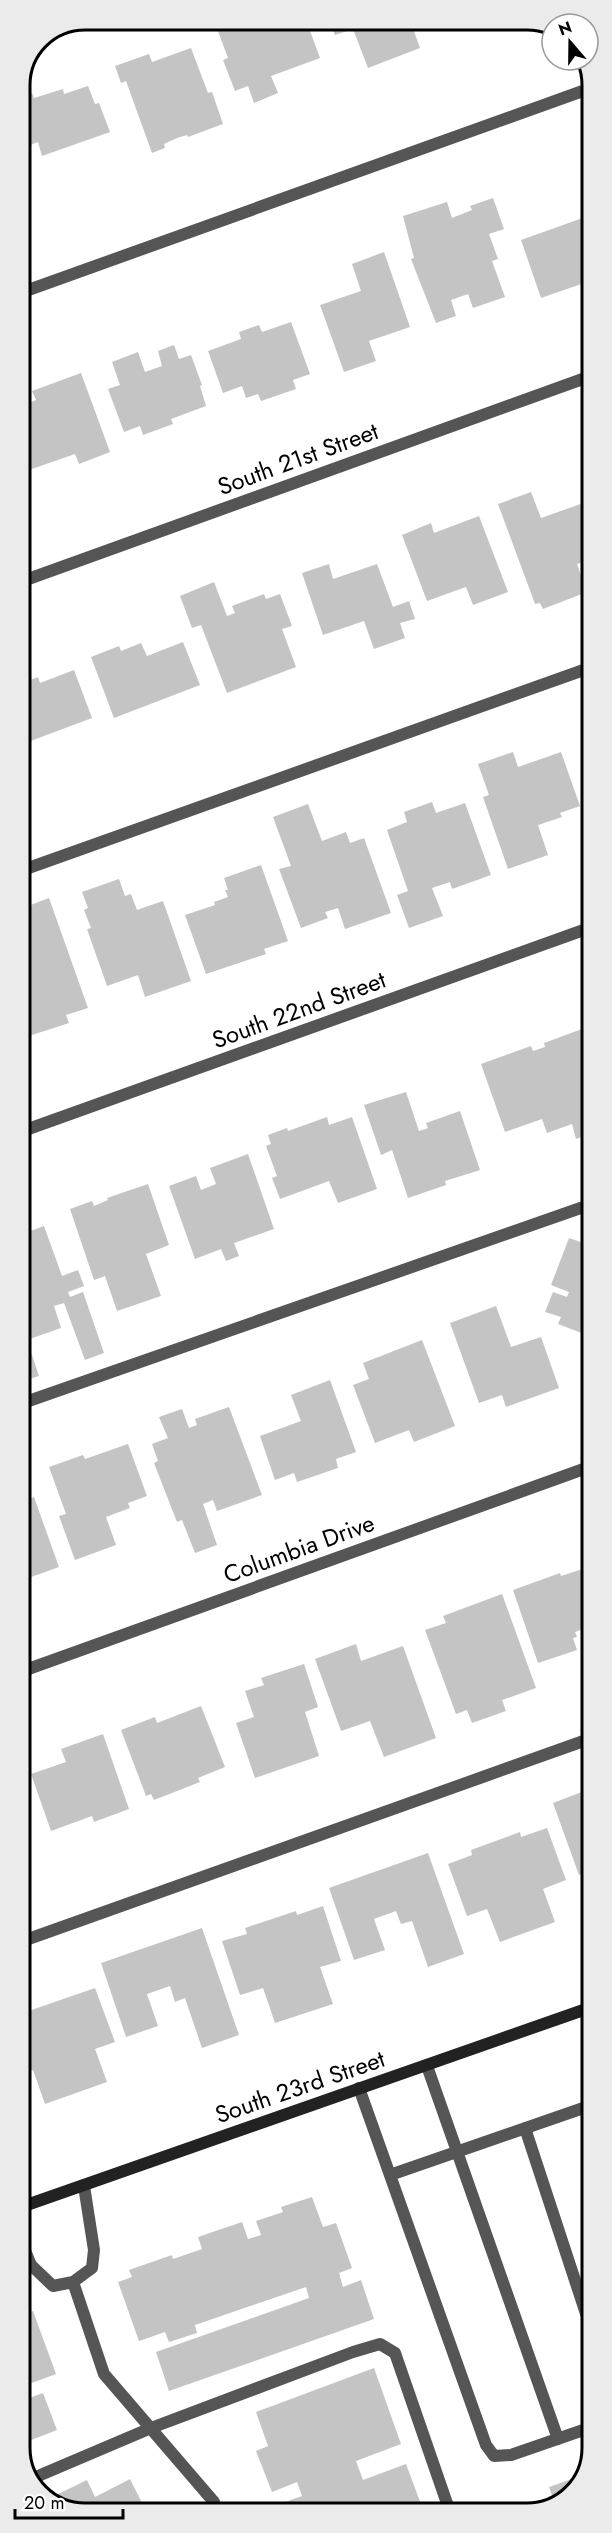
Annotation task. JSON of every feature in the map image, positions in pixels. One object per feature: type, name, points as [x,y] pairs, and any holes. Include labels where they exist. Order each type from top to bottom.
[{"type":"street","points":[[30,288],[582,91]]},
{"type":"street","name":"South 21st Street","points":[[30,578],[582,379]]},
{"type":"street","points":[[30,867],[582,671]]},
{"type":"street","name":"South 22nd Street","points":[[30,1128],[582,931]]},
{"type":"street","points":[[30,1401],[582,1207]]},
{"type":"street","name":"Columbia Drive","points":[[30,1668],[582,1470]]},
{"type":"street","points":[[30,1938],[582,1742]]},
{"type":"street","name":"South 23rd Street","points":[[30,2204],[582,2011]]},
{"type":"street","points":[[427,2066],[558,2439]]},
{"type":"street","points":[[359,2088],[486,2445],[495,2456],[511,2455],[582,2431]]},
{"type":"street","points":[[390,2175],[582,2108]]},
{"type":"street","points":[[525,2128],[582,2302]]},
{"type":"street","points":[[30,2263],[53,2286],[73,2282],[92,2268],[94,2250],[84,2186]]},
{"type":"street","points":[[73,2282],[104,2374],[214,2503]]},
{"type":"street","points":[[38,2476],[152,2428],[353,2352],[380,2344],[395,2353],[447,2503]]},
{"type":"building","points":[[218,30],[310,30],[320,58],[271,76],[278,93],[254,103],[248,86],[235,91],[223,60],[228,58]]},
{"type":"building","points":[[333,30],[350,30],[335,35]]},
{"type":"building","points":[[353,30],[414,30],[420,48],[368,68]]},
{"type":"building","points":[[191,48],[208,93],[212,92],[223,124],[188,137],[187,135],[177,138],[164,144],[165,148],[152,153],[126,81],[121,83],[115,66],[149,54],[152,62]]},
{"type":"building","points":[[88,86],[95,104],[99,103],[110,132],[42,156],[38,142],[30,145],[30,94],[32,93],[34,98],[63,89],[64,94]]},
{"type":"building","points":[[493,198],[504,229],[489,234],[498,259],[492,261],[505,297],[473,308],[468,294],[451,300],[456,316],[436,323],[411,259],[414,258],[403,216],[447,202],[452,218],[472,210],[470,206]]},
{"type":"building","points":[[582,218],[582,284],[541,298],[521,240]]},
{"type":"building","points":[[384,252],[410,327],[369,341],[376,361],[344,372],[320,305],[361,291],[352,264]]},
{"type":"building","points":[[291,322],[310,374],[293,380],[296,389],[261,401],[258,394],[246,398],[242,386],[223,393],[208,351],[241,339],[239,332],[259,325],[262,332]]},
{"type":"building","points":[[174,345],[179,359],[191,355],[202,385],[200,386],[206,406],[171,419],[173,424],[143,435],[140,426],[124,432],[108,389],[120,385],[112,362],[138,352],[145,372],[162,366],[158,351]]},
{"type":"building","points":[[81,373],[110,452],[79,464],[75,454],[30,470],[30,402],[36,400],[32,391]]},
{"type":"building","points":[[531,492],[541,518],[582,504],[582,562],[577,564],[582,578],[582,594],[543,609],[540,603],[535,604],[498,504]]},
{"type":"building","points":[[479,516],[508,592],[473,605],[466,587],[427,601],[402,535],[431,523],[434,533]]},
{"type":"building","points":[[329,564],[333,579],[377,564],[393,607],[409,601],[415,619],[400,623],[405,638],[374,649],[364,621],[323,635],[302,573]]},
{"type":"building","points":[[214,582],[227,616],[235,613],[232,606],[264,594],[266,599],[280,594],[292,626],[282,629],[296,667],[227,693],[201,625],[192,628],[180,596]]},
{"type":"building","points":[[183,642],[200,685],[114,718],[91,657],[119,646],[121,651],[141,643],[147,656]]},
{"type":"building","points":[[74,670],[92,718],[30,741],[30,680],[38,677],[40,683]]},
{"type":"building","points":[[513,752],[518,767],[561,752],[580,806],[560,813],[562,817],[538,825],[548,855],[508,869],[483,797],[489,795],[478,764]]},
{"type":"building","points":[[432,802],[436,813],[465,803],[491,875],[452,889],[450,882],[432,888],[443,916],[409,928],[397,895],[408,891],[387,830],[407,822],[404,812]]},
{"type":"building","points":[[308,804],[322,841],[346,832],[350,843],[364,838],[391,913],[345,929],[338,908],[325,912],[328,918],[301,928],[279,869],[291,866],[273,817]]},
{"type":"building","points":[[261,865],[288,941],[264,949],[266,954],[206,974],[185,915],[215,905],[214,902],[228,897],[224,878]]},
{"type":"building","points":[[119,879],[125,896],[131,894],[137,910],[163,901],[191,981],[145,997],[138,975],[107,986],[87,929],[91,928],[84,910],[88,908],[82,892]]},
{"type":"building","points":[[49,898],[88,1008],[66,1015],[69,1023],[30,1036],[31,977],[30,905]]},
{"type":"building","points":[[582,1029],[582,1137],[576,1139],[572,1124],[547,1133],[542,1119],[505,1132],[481,1064],[531,1046],[533,1051],[545,1047],[544,1043]]},
{"type":"building","points":[[406,1092],[419,1131],[428,1128],[426,1123],[460,1111],[480,1170],[445,1181],[446,1185],[408,1198],[392,1150],[381,1155],[364,1105]]},
{"type":"building","points":[[327,1117],[329,1125],[352,1117],[377,1189],[338,1203],[329,1181],[280,1199],[272,1178],[277,1176],[266,1146],[271,1144],[268,1135],[287,1128],[288,1131]]},
{"type":"building","points":[[248,1154],[274,1229],[234,1243],[239,1256],[226,1261],[221,1249],[195,1259],[169,1186],[196,1176],[201,1190],[216,1184],[210,1168]]},
{"type":"building","points":[[148,1184],[169,1245],[146,1254],[161,1296],[117,1311],[105,1276],[94,1280],[70,1209],[92,1201],[94,1206],[108,1200],[107,1198]]},
{"type":"building","points":[[44,1226],[62,1276],[78,1270],[84,1286],[68,1292],[70,1297],[83,1292],[104,1353],[85,1360],[64,1303],[54,1306],[61,1328],[30,1339],[30,1231]]},
{"type":"building","points":[[569,1238],[582,1243],[582,1333],[558,1324],[561,1317],[545,1312],[553,1292],[567,1297],[569,1292],[551,1285]]},
{"type":"building","points":[[496,1306],[511,1347],[541,1337],[559,1388],[506,1407],[502,1395],[479,1403],[450,1323]]},
{"type":"building","points":[[422,1340],[455,1426],[414,1442],[409,1430],[375,1443],[353,1385],[369,1379],[363,1363]]},
{"type":"building","points":[[30,1349],[39,1376],[30,1379]]},
{"type":"building","points":[[330,1380],[356,1452],[336,1459],[338,1468],[297,1482],[294,1473],[275,1480],[260,1436],[301,1421],[291,1395]]},
{"type":"building","points":[[229,1407],[262,1495],[217,1511],[213,1500],[203,1504],[217,1545],[195,1553],[182,1520],[177,1522],[154,1463],[158,1461],[152,1444],[168,1438],[159,1417],[182,1409],[189,1428],[197,1425],[195,1419]]},
{"type":"building","points":[[128,1444],[147,1496],[128,1503],[130,1508],[106,1517],[116,1545],[75,1560],[59,1516],[66,1514],[49,1467],[83,1455],[85,1459]]},
{"type":"building","points":[[34,1497],[59,1567],[30,1577],[30,1498]]},
{"type":"building","points":[[582,1569],[582,1630],[575,1632],[577,1637],[573,1638],[577,1650],[538,1663],[513,1590],[560,1573],[561,1576]]},
{"type":"building","points":[[502,1594],[536,1688],[502,1700],[506,1711],[472,1723],[467,1710],[456,1714],[425,1630],[446,1623],[443,1616]]},
{"type":"building","points":[[356,1644],[361,1661],[403,1646],[436,1738],[384,1757],[370,1721],[341,1731],[315,1659]]},
{"type":"building","points":[[304,1664],[318,1707],[305,1712],[319,1756],[255,1778],[236,1723],[254,1717],[245,1691],[264,1685],[261,1678]]},
{"type":"building","points":[[201,1706],[225,1767],[198,1778],[200,1782],[154,1800],[151,1794],[146,1796],[121,1730],[155,1717],[157,1723]]},
{"type":"building","points":[[103,1734],[129,1809],[94,1822],[92,1816],[51,1831],[31,1774],[66,1762],[61,1749]]},
{"type":"building","points":[[582,1792],[582,1874],[579,1875],[553,1803]]},
{"type":"building","points":[[547,1828],[566,1880],[543,1889],[555,1922],[500,1942],[487,1909],[467,1916],[448,1864],[472,1855],[471,1850],[520,1832],[521,1837]]},
{"type":"building","points":[[428,1853],[464,1954],[428,1967],[412,1921],[401,1924],[396,1911],[374,1919],[385,1950],[354,1960],[329,1888]]},
{"type":"building","points":[[323,1906],[341,1961],[320,1967],[333,2004],[275,2023],[263,1988],[240,1995],[222,1941],[247,1934],[245,1928],[296,1911],[297,1915]]},
{"type":"building","points":[[202,1928],[239,2035],[202,2048],[185,1998],[175,2002],[170,1986],[147,1994],[158,2026],[126,2037],[101,1963]]},
{"type":"building","points":[[95,1988],[115,2042],[95,2049],[107,2082],[45,2104],[33,2070],[30,2071],[30,2011]]},
{"type":"building","points":[[312,2197],[323,2227],[336,2223],[352,2268],[339,2273],[343,2287],[361,2280],[374,2319],[169,2391],[156,2352],[309,2298],[306,2287],[195,2325],[197,2333],[169,2342],[165,2332],[139,2341],[118,2282],[132,2277],[129,2270],[172,2255],[173,2259],[202,2249],[198,2237],[242,2222],[248,2239],[261,2235],[256,2221],[283,2212],[281,2207]]},
{"type":"building","points":[[33,2311],[56,2374],[30,2384],[30,2312]]},
{"type":"building","points":[[374,2368],[401,2444],[356,2461],[363,2480],[406,2464],[421,2503],[282,2503],[302,2496],[297,2482],[272,2492],[256,2451],[268,2446],[256,2412]]},
{"type":"building","points":[[43,2393],[57,2430],[30,2440],[30,2398]]},
{"type":"building","points":[[130,2479],[142,2503],[82,2503],[57,2495],[87,2480],[95,2497]]},
{"type":"building","points":[[573,2479],[553,2496],[549,2487]]}]
